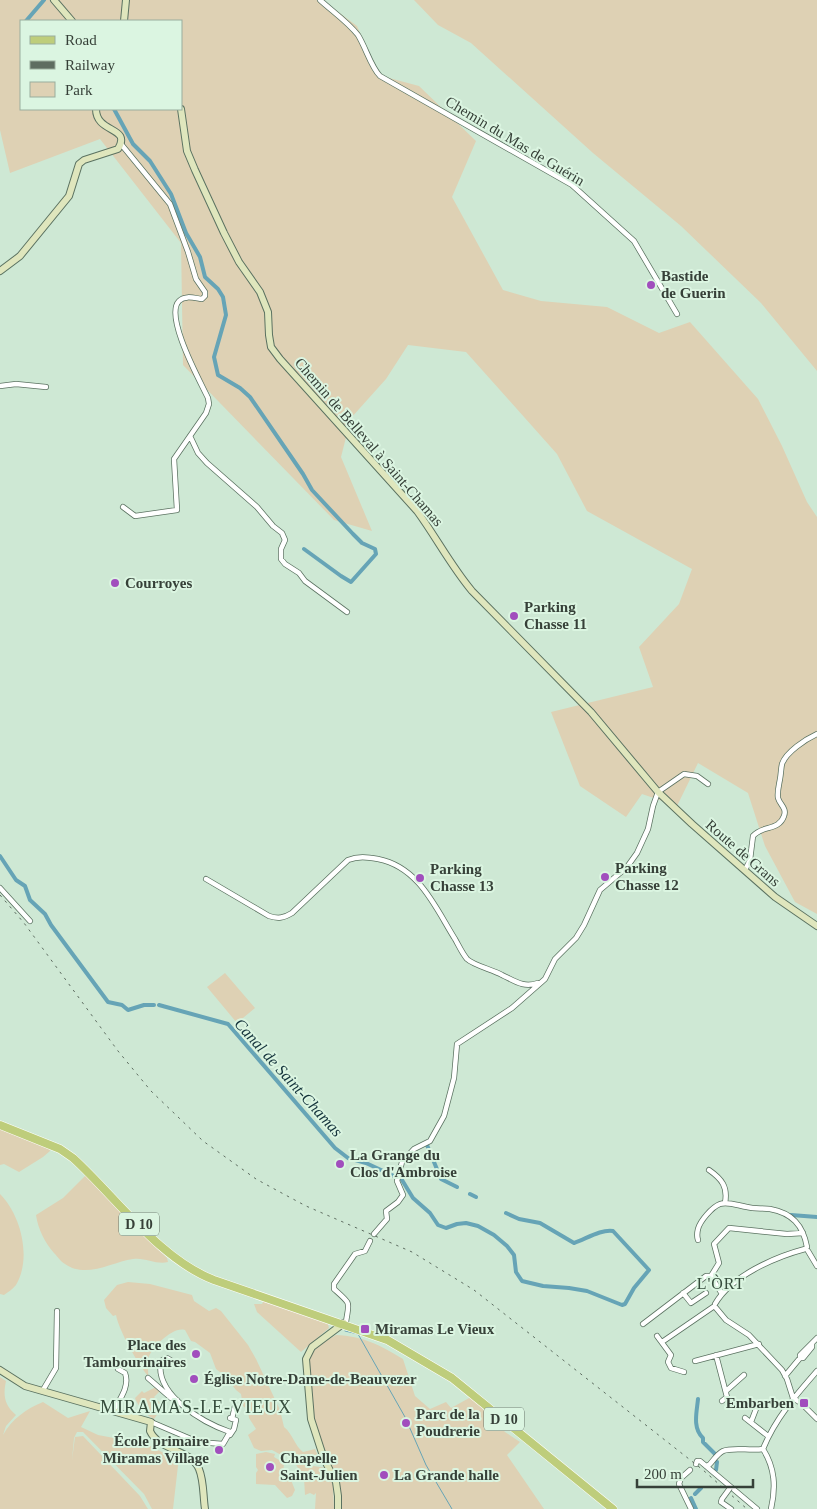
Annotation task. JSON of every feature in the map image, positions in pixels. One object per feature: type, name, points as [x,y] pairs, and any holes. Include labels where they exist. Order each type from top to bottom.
[{"type":"main road","name":"D 10","points":[[0,1125],[60,1149],[73,1158],[162,1247],[186,1267],[214,1280],[387,1340]]},
{"type":"main road","name":"D 10","points":[[290,1305],[320,1317],[371,1331],[452,1378],[613,1509]]},
{"type":"street","points":[[54,0],[71,20]]},
{"type":"street","points":[[124,20],[126,0]]},
{"type":"street","name":"Chemin du Mas de Guérin","points":[[320,0],[356,33],[367,50],[376,72],[380,76],[572,185],[634,241],[677,314]]},
{"type":"street","points":[[96,110],[103,126],[118,132],[121,144],[170,204],[196,279],[205,292],[205,296],[202,299],[185,297],[176,306],[175,315],[178,329],[209,404],[206,413],[174,459],[177,510],[135,516],[123,507]]},
{"type":"street","name":"Chemin de Belleval à Saint-Chamas","points":[[181,110],[187,151],[202,188],[239,262],[260,292],[268,312],[268,335],[271,347],[417,511],[457,573],[472,592],[591,712],[658,792]]},
{"type":"street","points":[[0,271],[20,256],[64,203],[72,189],[79,164],[84,160],[118,149],[121,144]]},
{"type":"street","points":[[0,386],[16,384],[46,387]]},
{"type":"street","points":[[190,436],[198,453],[207,464],[257,507],[273,526],[282,533],[285,540],[281,549],[281,559],[285,564],[347,612]]},
{"type":"street","points":[[744,870],[750,860],[753,836],[763,828],[779,824],[784,818],[785,811],[778,797],[782,763],[806,739],[817,734]]},
{"type":"street","points":[[206,879],[268,916],[277,918],[285,917],[292,913],[348,860],[356,857],[369,857],[392,863],[404,869],[432,898],[466,958],[472,963],[490,968],[521,985],[528,986],[545,979],[558,955],[576,938],[600,890],[627,867],[637,853],[648,828],[658,792],[684,774],[697,776],[708,784]]},
{"type":"street","name":"Route de Grans","points":[[658,792],[775,897],[817,926]]},
{"type":"street","points":[[0,888],[30,921]]},
{"type":"street","points":[[374,1234],[387,1219],[386,1211],[398,1202],[403,1195],[397,1181],[402,1162],[414,1149],[430,1141],[442,1123],[454,1078],[457,1044],[512,1008],[539,982]]},
{"type":"street","points":[[709,1170],[726,1187],[725,1203]]},
{"type":"street","points":[[698,1240],[698,1229],[701,1221],[716,1206],[725,1203],[780,1212],[793,1218],[801,1227],[807,1249],[817,1266]]},
{"type":"street","points":[[711,1276],[719,1263],[714,1244],[729,1228],[787,1234],[803,1233]]},
{"type":"street","points":[[338,1509],[336,1482],[324,1459],[311,1419],[306,1359],[312,1347],[343,1324],[349,1308],[348,1302],[334,1289],[334,1284],[355,1254],[365,1251],[370,1241]]},
{"type":"street","points":[[662,1342],[715,1306],[722,1294],[740,1278],[764,1264],[807,1249]]},
{"type":"street","points":[[643,1324],[703,1277],[711,1276]]},
{"type":"street","points":[[711,1276],[722,1294]]},
{"type":"street","points":[[684,1293],[690,1303],[706,1293]]},
{"type":"street","points":[[715,1306],[726,1320],[759,1344],[782,1370],[793,1398],[801,1403],[817,1419]]},
{"type":"street","points":[[43,1390],[56,1368],[57,1311]]},
{"type":"street","points":[[657,1336],[671,1355],[668,1362],[671,1368],[684,1372]]},
{"type":"street","points":[[785,1376],[808,1345],[812,1344],[817,1338]]},
{"type":"street","points":[[695,1361],[759,1344]]},
{"type":"street","points":[[716,1355],[727,1397],[722,1401]]},
{"type":"street","points":[[0,1370],[25,1386],[114,1410],[151,1422],[198,1442],[223,1444],[230,1432],[213,1425],[192,1412],[166,1389],[160,1371],[160,1361],[165,1358],[171,1359],[177,1364]]},
{"type":"street","points":[[114,1410],[127,1382],[126,1376],[118,1369]]},
{"type":"street","points":[[771,1509],[774,1473],[763,1449],[768,1436],[793,1398],[817,1371]]},
{"type":"street","points":[[726,1391],[744,1375]]},
{"type":"street","points":[[148,1378],[171,1398],[178,1400]]},
{"type":"street","points":[[227,1438],[234,1430],[235,1406]]},
{"type":"street","points":[[751,1422],[756,1409]]},
{"type":"street","points":[[745,1418],[768,1436]]},
{"type":"street","points":[[151,1422],[150,1431],[156,1441],[196,1464],[200,1474],[205,1509]]},
{"type":"street","points":[[706,1466],[726,1450],[763,1449]]},
{"type":"street","points":[[696,1464],[697,1461],[700,1461],[757,1509]]},
{"type":"street","points":[[690,1470],[680,1478],[679,1484],[691,1509]]},
{"type":"street","points":[[730,1488],[721,1502],[731,1509]]},
{"type":"green space","points":[[0,0],[322,0],[357,26],[378,75],[419,86],[476,141],[452,197],[503,290],[541,301],[607,307],[659,333],[690,322],[758,399],[807,502],[817,517],[817,914],[795,902],[765,846],[748,793],[698,763],[677,806],[642,794],[626,817],[580,786],[551,712],[653,687],[639,647],[679,604],[692,569],[587,511],[557,454],[466,352],[408,345],[386,379],[351,418],[341,457],[372,531],[334,520],[183,365],[181,243],[100,139],[10,173],[0,130]]},
{"type":"green space","points":[[414,0],[817,0],[817,371],[761,303],[681,226],[593,153],[471,43],[438,25]]},
{"type":"green space","points":[[225,973],[255,1008],[237,1023],[207,987]]},
{"type":"green space","points":[[0,1128],[49,1148],[50,1151],[19,1172],[4,1164],[0,1165]]},
{"type":"green space","points":[[86,1175],[167,1258],[168,1262],[159,1263],[133,1259],[90,1270],[82,1270],[73,1268],[61,1261],[40,1231],[36,1215],[63,1198]]},
{"type":"green space","points":[[0,1194],[14,1213],[19,1225],[24,1250],[21,1274],[16,1285],[4,1295],[0,1294]]},
{"type":"green space","points":[[128,1282],[150,1284],[192,1295],[194,1301],[209,1311],[216,1308],[221,1311],[248,1345],[256,1359],[280,1410],[284,1427],[303,1452],[315,1449],[322,1465],[312,1459],[292,1455],[283,1456],[272,1450],[261,1451],[254,1448],[248,1435],[256,1429],[249,1418],[248,1410],[243,1406],[241,1394],[216,1369],[210,1353],[191,1341],[185,1330],[175,1331],[153,1349],[147,1361],[148,1376],[129,1347],[116,1315],[113,1316],[106,1308],[104,1300],[117,1285]]},
{"type":"green space","points":[[263,1302],[269,1302],[328,1324],[329,1328],[301,1352],[257,1312],[254,1304],[262,1304]]},
{"type":"green space","name":"Parc de la Poudrerie","points":[[336,1335],[355,1337],[371,1342],[403,1359],[415,1396],[430,1409],[446,1402],[451,1408],[471,1397],[505,1432],[520,1442],[507,1455],[544,1509],[342,1509],[337,1480],[314,1427],[309,1359],[317,1346]]},
{"type":"green space","points":[[0,1377],[6,1381],[5,1395],[7,1404],[16,1415],[6,1426],[3,1435],[20,1415],[43,1402],[68,1418],[90,1411],[81,1427],[98,1435],[146,1444],[174,1458],[179,1457],[173,1509],[152,1509],[144,1494],[83,1432],[77,1432],[74,1438],[72,1460],[75,1437],[83,1436],[140,1496],[148,1509],[0,1509]]},
{"type":"green space","points":[[156,1387],[160,1391],[154,1397],[163,1406],[154,1419],[143,1410],[135,1398],[142,1391],[144,1393]]},
{"type":"green space","points":[[266,1452],[275,1454],[274,1457],[284,1463],[283,1477],[291,1480],[295,1490],[292,1496],[287,1498],[275,1485],[256,1484],[256,1473],[258,1470],[256,1467],[256,1454]]},
{"type":"green space","points":[[295,1463],[326,1468],[333,1484],[334,1509],[315,1509],[316,1493],[314,1495],[310,1493],[305,1495],[304,1478]]},
{"type":"waterway","points":[[27,20],[44,0]]},
{"type":"waterway","points":[[115,110],[133,144],[150,161],[171,194],[186,233],[200,257],[205,277],[218,289],[223,297],[226,315],[214,357],[218,375],[240,388],[250,397],[312,490],[362,543],[375,549],[376,554],[351,582],[304,549]]},
{"type":"waterway","name":"Canal de Saint-Chamas","points":[[0,856],[16,880],[25,886],[30,900],[45,914],[51,925],[108,1002],[122,1005],[128,1010],[144,1005],[154,1005]]},
{"type":"waterway","name":"Canal de Saint-Chamas","points":[[159,1005],[228,1024],[335,1148],[348,1158],[366,1163],[396,1177]]},
{"type":"waterway","points":[[427,1145],[441,1179],[457,1187]]},
{"type":"waterway","points":[[402,1180],[413,1198],[430,1213],[438,1225],[446,1228],[466,1223],[478,1226],[494,1235],[514,1255],[516,1272],[522,1281],[543,1286],[587,1291],[622,1305],[625,1304],[634,1288],[649,1270],[613,1231],[599,1233],[574,1243],[540,1223],[519,1219],[506,1213]]},
{"type":"waterway","points":[[470,1194],[476,1197]]},
{"type":"waterway","points":[[791,1215],[817,1217]]},
{"type":"waterway","points":[[345,1331],[358,1334],[405,1417],[426,1465],[452,1509]]},
{"type":"waterway","points":[[698,1399],[697,1429],[703,1438],[703,1442],[716,1455]]},
{"type":"waterway","points":[[716,1470],[717,1462]]},
{"type":"waterway","points":[[695,1494],[701,1488]]},
{"type":"waterway","points":[[691,1498],[696,1509]]},
{"type":"railway","points":[[0,895],[24,923],[118,1051],[151,1091],[203,1141],[256,1179],[306,1206],[412,1252],[474,1290],[703,1470],[747,1509]]},
{"type":"place","name":"Bastide de Guerin","points":[[651,285]]},
{"type":"place","name":"Courroyes","points":[[115,583]]},
{"type":"place","name":"Parking Chasse 11","points":[[514,616]]},
{"type":"place","name":"Parking Chasse 12","points":[[605,877]]},
{"type":"place","name":"Parking Chasse 13","points":[[420,878]]},
{"type":"place","name":"La Grange du Clos d'Ambroise","points":[[340,1164]]},
{"type":"place","name":"Miramas Le Vieux","points":[[365,1329]]},
{"type":"place","name":"Place des Tambourinaires","points":[[196,1354]]},
{"type":"place","name":"Église Notre-Dame-de-Beauvezer","points":[[194,1379]]},
{"type":"place","name":"Embarben","points":[[804,1403]]},
{"type":"place","name":"Parc de la Poudrerie","points":[[406,1423]]},
{"type":"place","name":"École primaire Miramas Village","points":[[219,1450]]},
{"type":"place","name":"Chapelle Saint-Julien","points":[[270,1467]]},
{"type":"place","name":"La Grande halle","points":[[384,1475]]},
{"type":"district","name":"L'ÒRT","points":[[721,1283]]},
{"type":"district","name":"MIRAMAS-LE-VIEUX","points":[[196,1407]]}]
